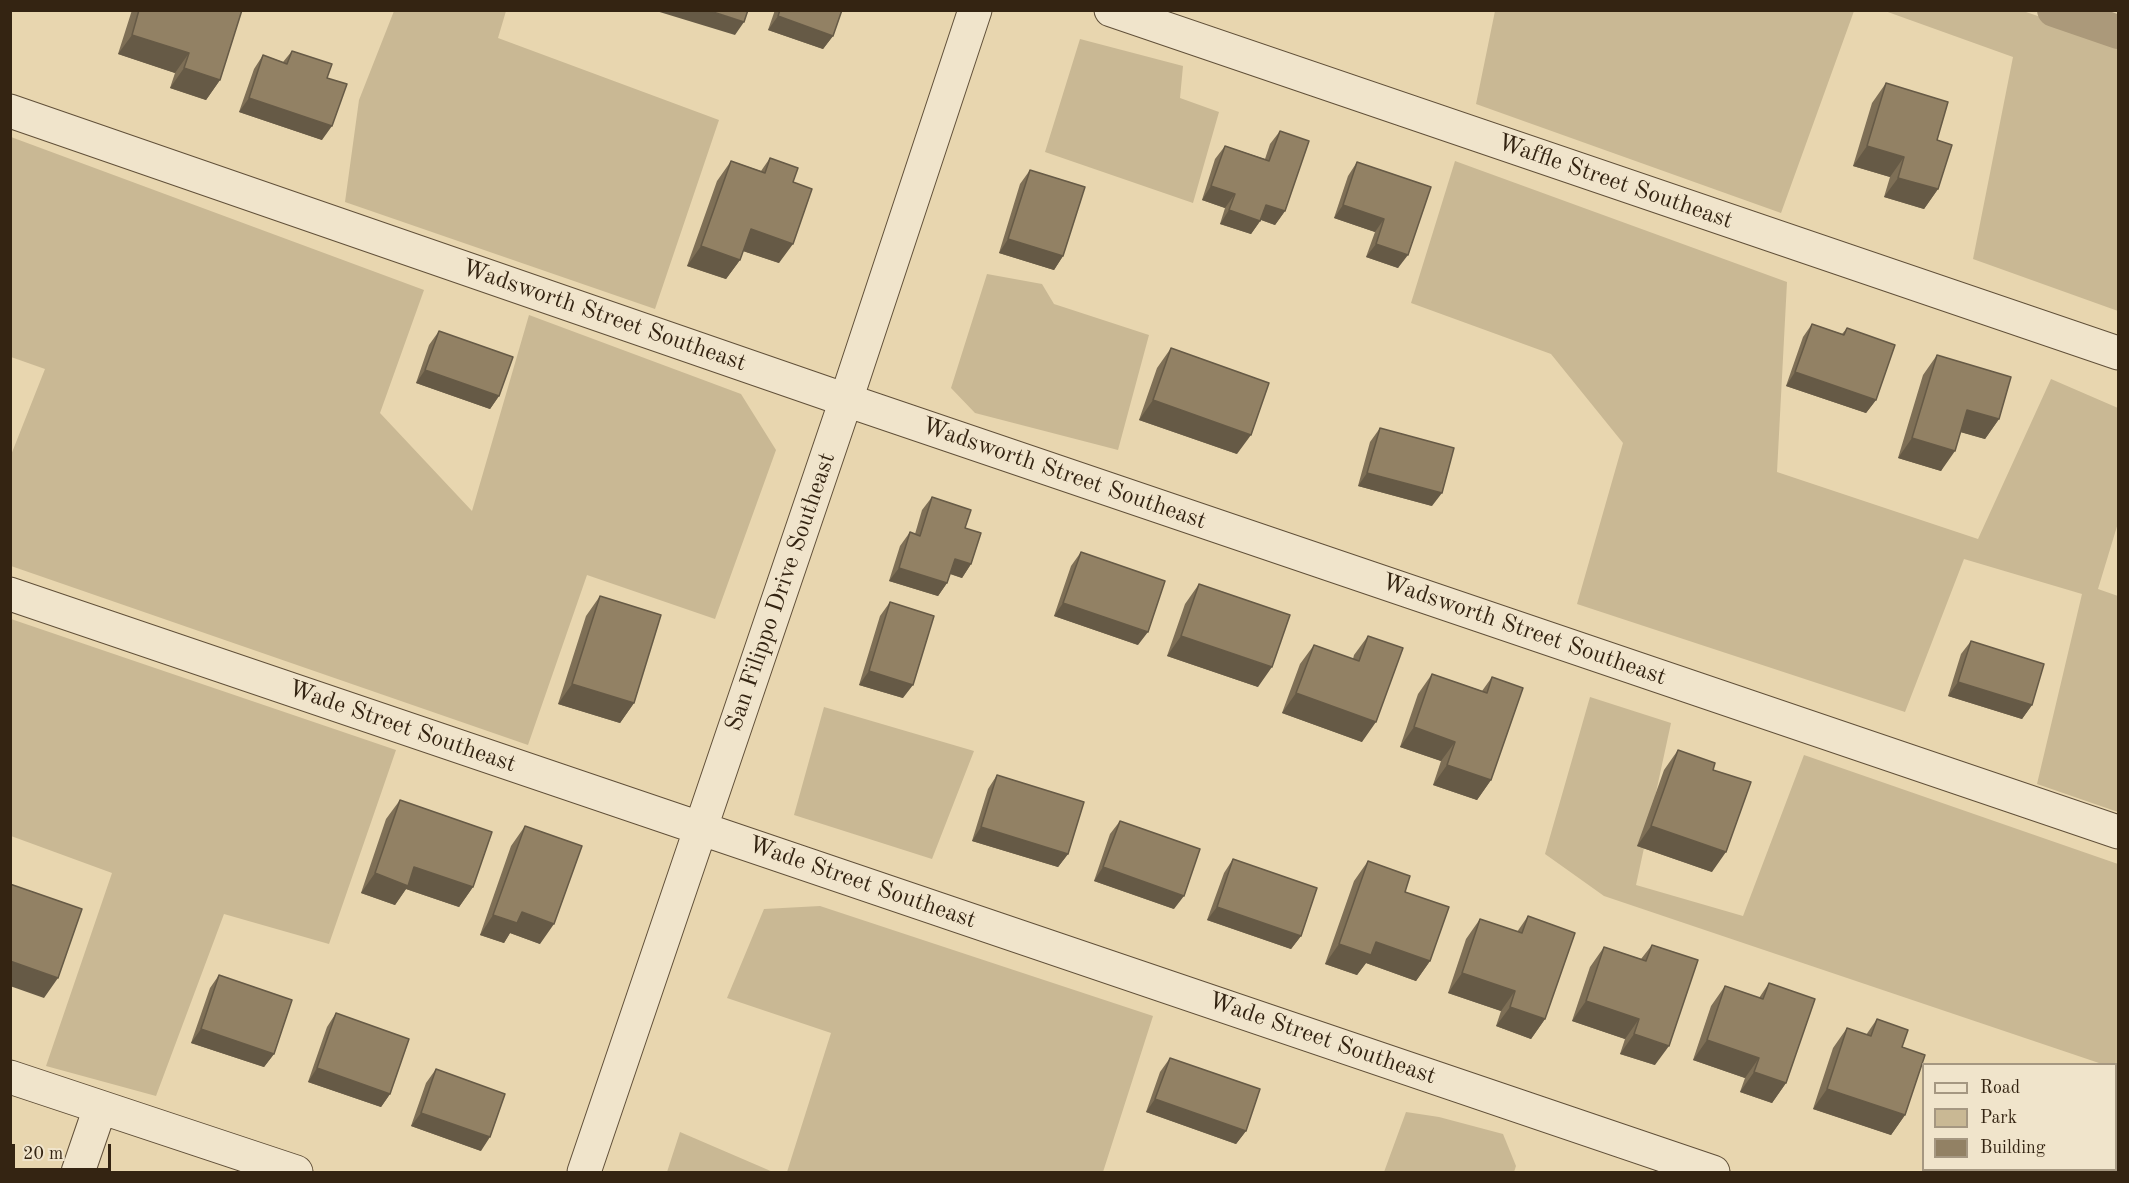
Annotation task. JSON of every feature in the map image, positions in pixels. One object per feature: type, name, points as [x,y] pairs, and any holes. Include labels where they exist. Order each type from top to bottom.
[{"type":"street","name":"San Filippo Drive Southeast","points":[[584,1173],[846,400],[975,10]]},
{"type":"street","name":"Waffle Street Southeast","points":[[1111,10],[2118,353]]},
{"type":"street","name":"Wadsworth Street Southeast","points":[[10,111],[846,400],[2118,832]]},
{"type":"street","name":"Wade Street Southeast","points":[[10,594],[1713,1173]]},
{"type":"street","points":[[10,1077],[296,1173]]},
{"type":"street","points":[[78,1173],[100,1108]]},
{"type":"green space","points":[[1495,10],[1854,11],[1781,213],[1476,104]]},
{"type":"green space","points":[[394,11],[506,11],[498,38],[719,120],[655,309],[345,202],[359,100]]},
{"type":"green space","points":[[1885,11],[2023,11],[2118,43],[2118,311],[1973,259],[2013,57]]},
{"type":"green space","points":[[1080,39],[1183,66],[1180,98],[1219,112],[1193,203],[1045,152]]},
{"type":"green space","points":[[11,137],[424,290],[380,413],[472,511],[529,315],[741,394],[776,450],[715,619],[587,575],[528,745],[11,566],[11,455],[45,369],[11,357]]},
{"type":"green space","points":[[1455,161],[1787,282],[1777,472],[1978,539],[2051,379],[2118,408],[2118,523],[2098,589],[2118,596],[2118,812],[2037,784],[2082,594],[1964,559],[1905,712],[1577,604],[1623,443],[1551,354],[1411,303]]},
{"type":"green space","points":[[987,274],[1042,284],[1054,304],[1149,335],[1118,450],[975,413],[951,388]]},
{"type":"green space","points":[[11,619],[396,750],[329,944],[224,914],[156,1096],[46,1066],[112,873],[11,836]]},
{"type":"green space","points":[[1590,697],[1671,723],[1636,885],[1743,916],[1804,755],[2118,864],[2118,1070],[2117,1063],[2099,1063],[1604,896],[1545,854]]},
{"type":"green space","points":[[824,707],[974,751],[932,859],[794,815]]},
{"type":"green space","points":[[820,906],[1153,1016],[1103,1172],[787,1172],[831,1033],[727,998],[764,909]]},
{"type":"green space","points":[[1406,1112],[1439,1117],[1503,1134],[1516,1166],[1514,1172],[1384,1172]]},
{"type":"green space","points":[[680,1132],[773,1172],[667,1172]]},
{"type":"building","points":[[139,10],[242,10],[220,80],[184,68],[189,53],[132,35]]},
{"type":"building","points":[[707,10],[748,10],[744,22]]},
{"type":"building","points":[[780,10],[842,10],[833,36],[778,16]]},
{"type":"building","points":[[292,51],[332,64],[327,78],[347,84],[332,126],[249,98],[263,55],[287,64]]},
{"type":"building","points":[[1886,83],[1948,102],[1937,140],[1952,145],[1938,189],[1898,178],[1904,157],[1867,146]]},
{"type":"building","points":[[1280,131],[1309,141],[1285,211],[1266,205],[1260,221],[1229,210],[1235,194],[1211,186],[1225,146],[1269,161]]},
{"type":"building","points":[[770,158],[798,168],[793,182],[812,189],[793,244],[751,229],[740,260],[701,246],[731,161],[765,173]]},
{"type":"building","points":[[1357,162],[1431,187],[1408,255],[1376,244],[1384,219],[1343,205]]},
{"type":"building","points":[[1030,170],[1085,187],[1063,256],[1008,239]]},
{"type":"building","points":[[1812,324],[1844,335],[1847,328],[1895,345],[1876,400],[1795,372]]},
{"type":"building","points":[[439,331],[513,357],[499,396],[425,370]]},
{"type":"building","points":[[1171,348],[1269,383],[1251,435],[1153,400]]},
{"type":"building","points":[[1937,355],[2011,377],[1999,419],[1967,410],[1955,451],[1912,438]]},
{"type":"building","points":[[1380,428],[1454,448],[1442,493],[1367,473]]},
{"type":"building","points":[[932,497],[971,510],[965,528],[981,533],[971,564],[955,559],[947,583],[899,568],[910,532],[920,536]]},
{"type":"building","points":[[1081,552],[1165,581],[1148,632],[1063,603]]},
{"type":"building","points":[[1199,584],[1290,615],[1272,667],[1181,636]]},
{"type":"building","points":[[600,596],[661,615],[634,703],[572,684]]},
{"type":"building","points":[[890,602],[934,616],[913,685],[869,671]]},
{"type":"building","points":[[1368,636],[1403,648],[1376,722],[1296,693],[1314,645],[1359,661]]},
{"type":"building","points":[[1971,641],[2044,664],[2032,705],[1958,682]]},
{"type":"building","points":[[1432,674],[1487,693],[1492,677],[1523,688],[1491,780],[1447,765],[1455,742],[1414,727]]},
{"type":"building","points":[[1678,750],[1715,763],[1713,770],[1751,782],[1726,852],[1651,826]]},
{"type":"building","points":[[997,775],[1084,802],[1068,854],[981,827]]},
{"type":"building","points":[[400,800],[492,832],[473,887],[414,867],[408,886],[375,873]]},
{"type":"building","points":[[1120,821],[1200,849],[1184,896],[1103,867]]},
{"type":"building","points":[[525,826],[582,846],[554,924],[522,912],[517,923],[493,915]]},
{"type":"building","points":[[1233,859],[1317,888],[1301,936],[1217,907]]},
{"type":"building","points":[[1368,861],[1410,876],[1405,892],[1449,907],[1430,961],[1376,942],[1371,955],[1339,944]]},
{"type":"building","points":[[10,884],[82,909],[58,978],[10,961]]},
{"type":"building","points":[[1528,916],[1575,933],[1545,1019],[1510,1007],[1515,991],[1462,973],[1480,919],[1522,933]]},
{"type":"building","points":[[1652,945],[1698,960],[1669,1046],[1634,1034],[1639,1019],[1586,1001],[1604,947],[1646,961]]},
{"type":"building","points":[[219,975],[292,1000],[274,1054],[201,1029]]},
{"type":"building","points":[[1769,983],[1815,999],[1786,1083],[1754,1072],[1759,1058],[1707,1040],[1725,986],[1763,999]]},
{"type":"building","points":[[336,1013],[409,1039],[390,1094],[317,1068]]},
{"type":"building","points":[[1877,1019],[1908,1030],[1902,1047],[1925,1055],[1905,1115],[1827,1089],[1847,1028],[1871,1036]]},
{"type":"building","points":[[1170,1058],[1260,1089],[1246,1131],[1155,1099]]},
{"type":"building","points":[[436,1069],[505,1094],[490,1137],[421,1113]]},
{"type":"waterway","points":[[2054,10],[2118,32]]}]
